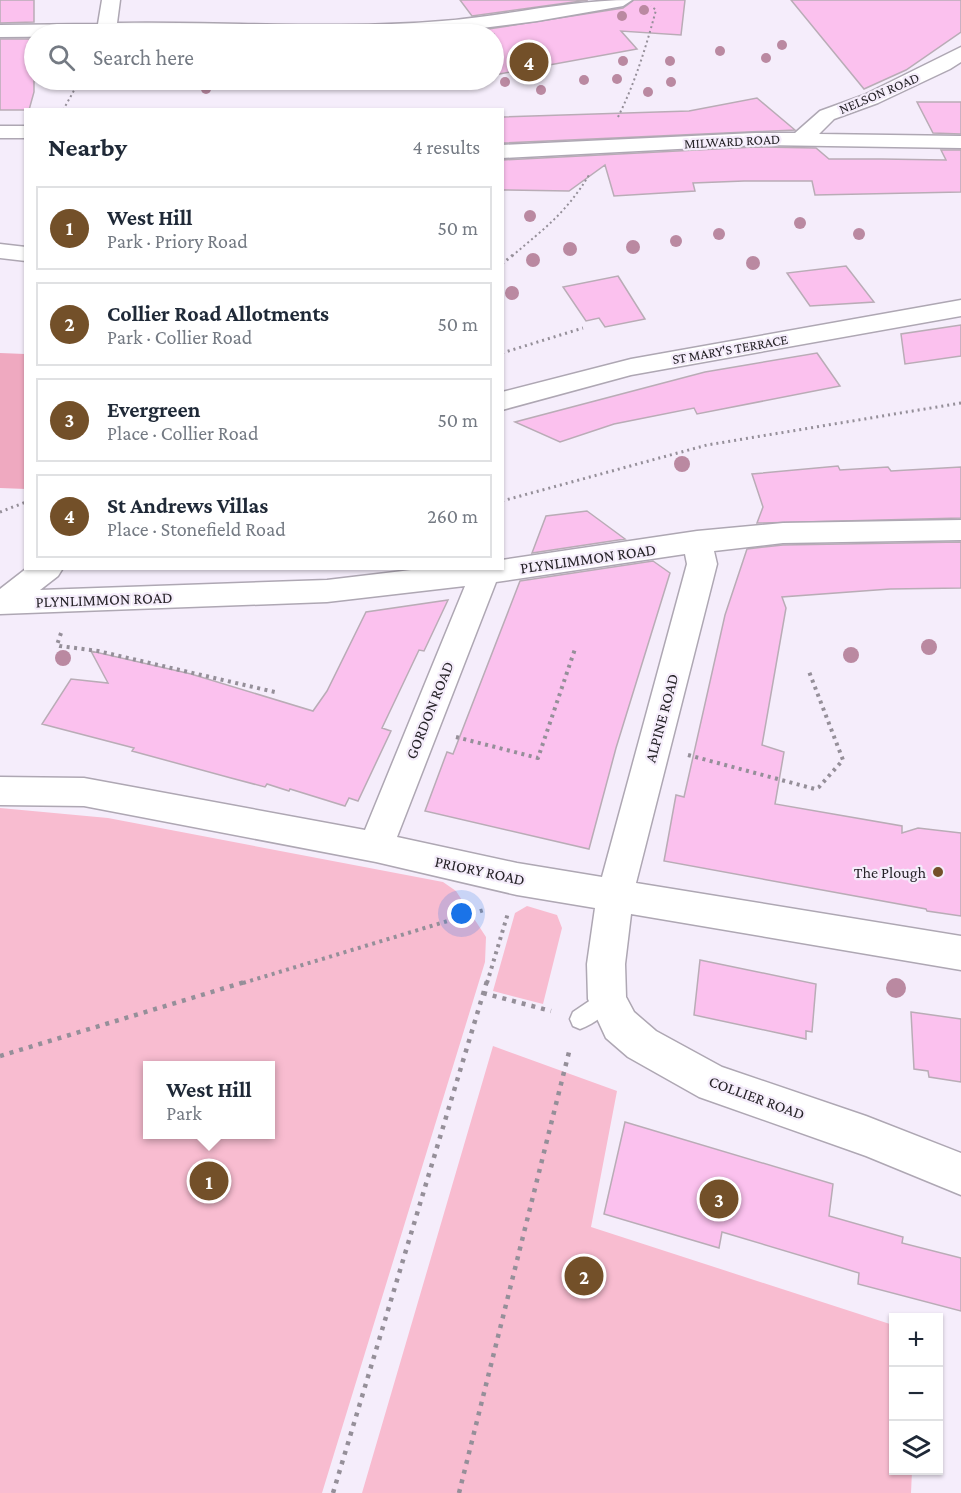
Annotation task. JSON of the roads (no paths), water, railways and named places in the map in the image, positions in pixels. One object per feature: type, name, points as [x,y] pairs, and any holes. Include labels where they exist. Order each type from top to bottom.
[{"type":"street","points":[[108,24],[111,0]]},
{"type":"street","points":[[465,24],[537,15],[622,0]]},
{"type":"street","points":[[0,31],[24,31]]},
{"type":"street","name":"NELSON ROAD","points":[[801,138],[827,116],[890,90],[943,65],[961,53]]},
{"type":"street","points":[[0,132],[24,132]]},
{"type":"street","name":"MILWARD ROAD","points":[[504,152],[801,138],[887,143],[961,142]]},
{"type":"street","points":[[0,251],[24,254]]},
{"type":"street","name":"ST MARY'S TERRACE","points":[[504,400],[632,367],[961,308]]},
{"type":"street","name":"PLYNLIMMON ROAD","points":[[2,603],[327,591],[485,573],[697,542],[826,531],[961,530]]},
{"type":"street","name":"ALPINE ROAD","points":[[615,894],[702,564],[697,542]]},
{"type":"street","points":[[2,603],[45,570]]},
{"type":"street","name":"GORDON ROAD","points":[[376,847],[421,729],[485,573]]},
{"type":"street","name":"PRIORY ROAD","points":[[0,791],[84,792],[376,847],[517,879],[961,953]]},
{"type":"street","name":"COLLIER ROAD","points":[[615,894],[606,964],[594,1009],[620,1025],[642,1044],[713,1083],[866,1136],[961,1174]]},
{"type":"place","name":"St Andrews Villas","points":[[529,62]]},
{"type":"place","name":"The Plough","points":[[938,872]]},
{"type":"place","name":"West Hill","points":[[209,1181]]},
{"type":"place","name":"Evergreen","points":[[719,1199]]},
{"type":"place","name":"Collier Road Allotments","points":[[584,1276]]}]
